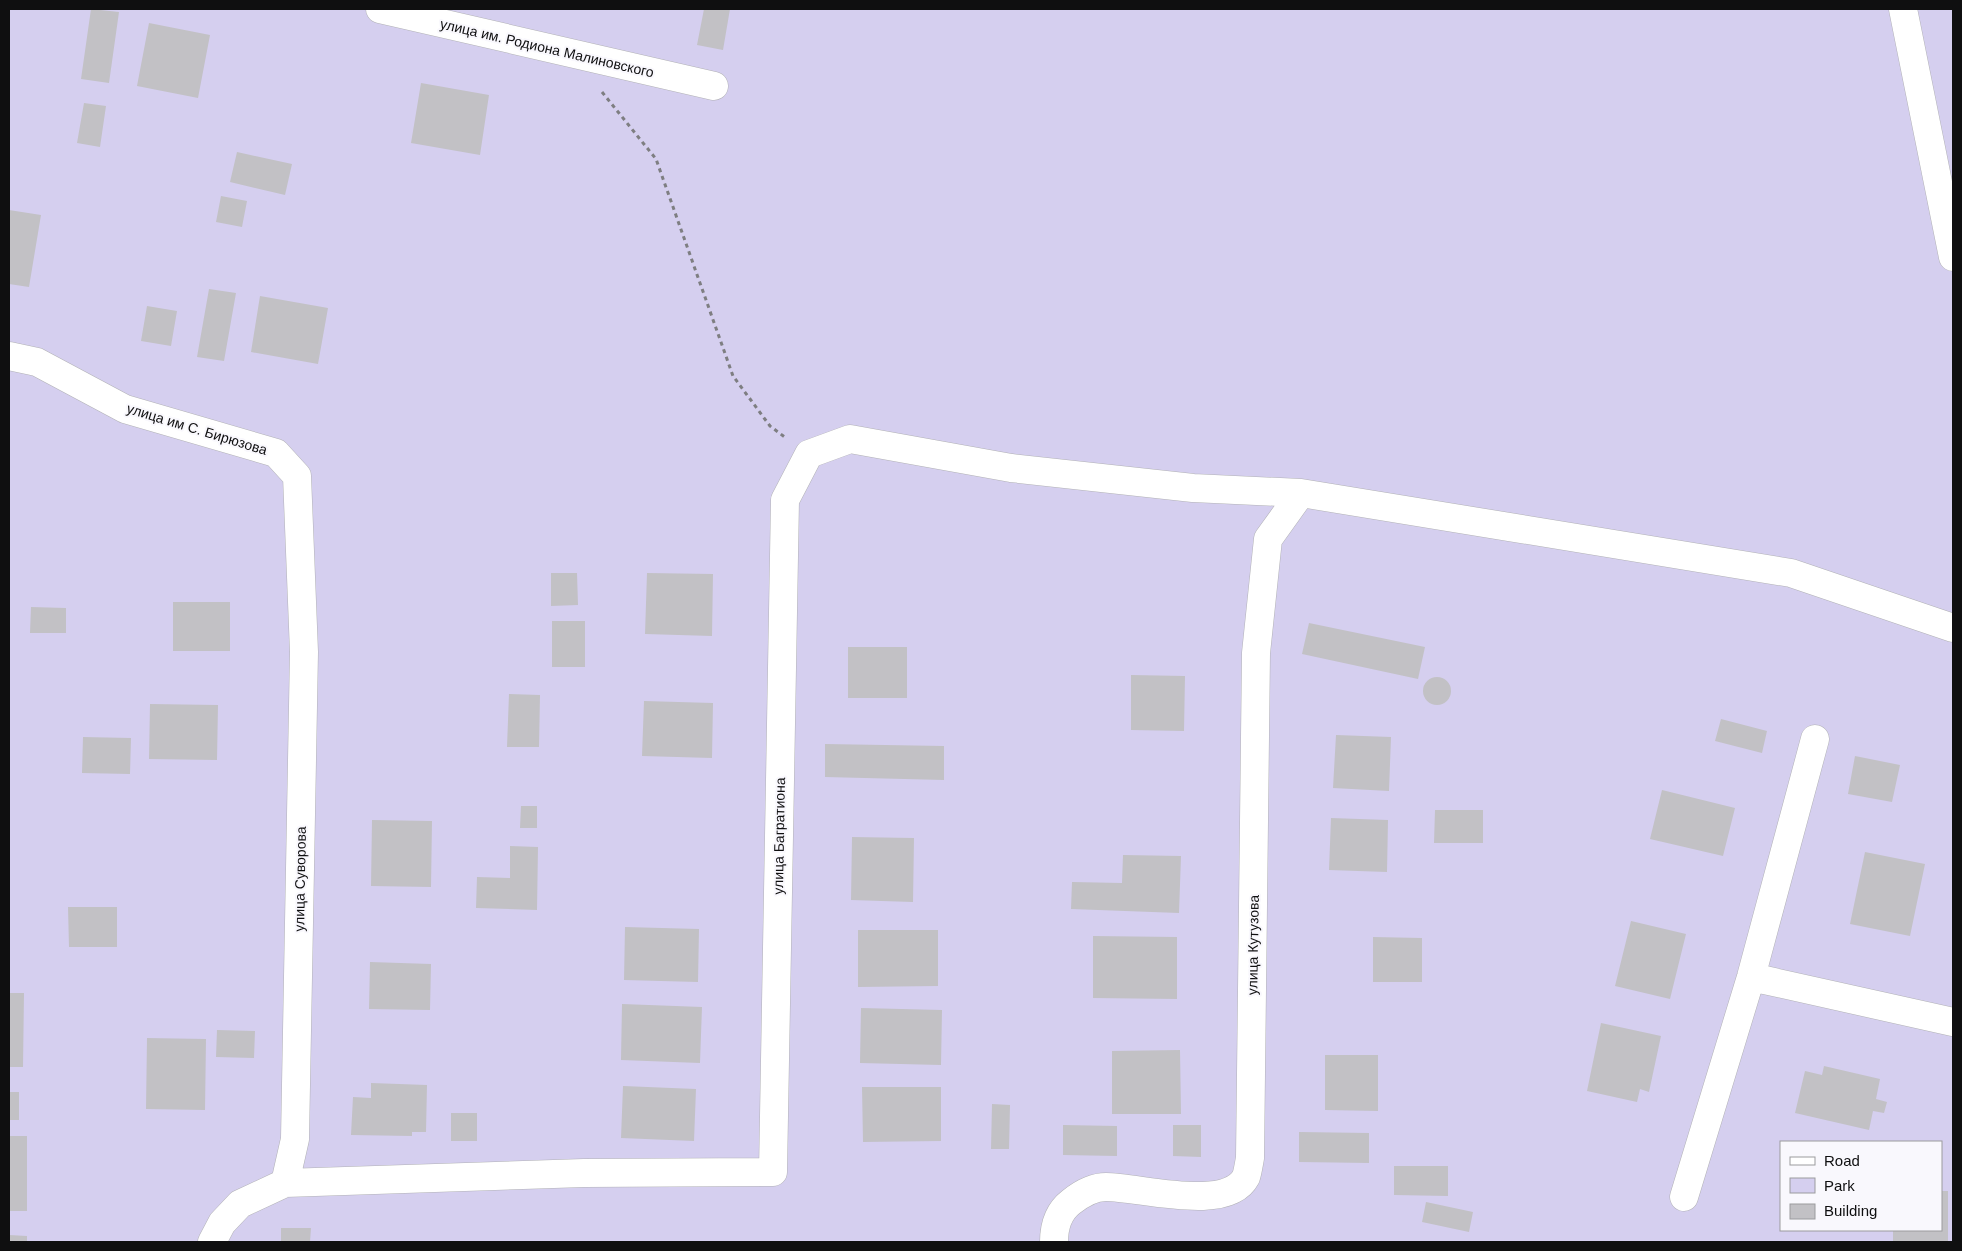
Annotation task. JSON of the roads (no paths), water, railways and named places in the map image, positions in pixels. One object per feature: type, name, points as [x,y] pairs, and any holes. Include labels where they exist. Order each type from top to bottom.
[{"type":"street","name":"улица им. Родиона Малиновского","points":[[380,9],[714,86]]},
{"type":"street","points":[[1903,9],[1953,257]]},
{"type":"street","name":"улица им С. Бирюзова","points":[[9,356],[38,362],[125,409],[276,453],[297,476]]},
{"type":"street","name":"улица Багратиона","points":[[285,1183],[584,1173],[773,1172],[785,500],[809,454],[850,439],[1011,468],[1193,488],[1301,493]]},
{"type":"street","name":"улица Суворова","points":[[285,1183],[295,1139],[304,652],[297,476]]},
{"type":"street","points":[[1301,493],[1791,573],[1953,628]]},
{"type":"street","name":"улица Кутузова","points":[[1054,1242],[1054,1228],[1064,1208],[1082,1193],[1105,1187],[1191,1196],[1218,1195],[1232,1190],[1246,1177],[1250,1158],[1256,653],[1268,539],[1301,493]]},
{"type":"street","points":[[1684,1197],[1751,977],[1815,739]]},
{"type":"street","points":[[1751,977],[1953,1022]]},
{"type":"street","points":[[212,1242],[222,1223],[240,1204],[285,1183]]}]
